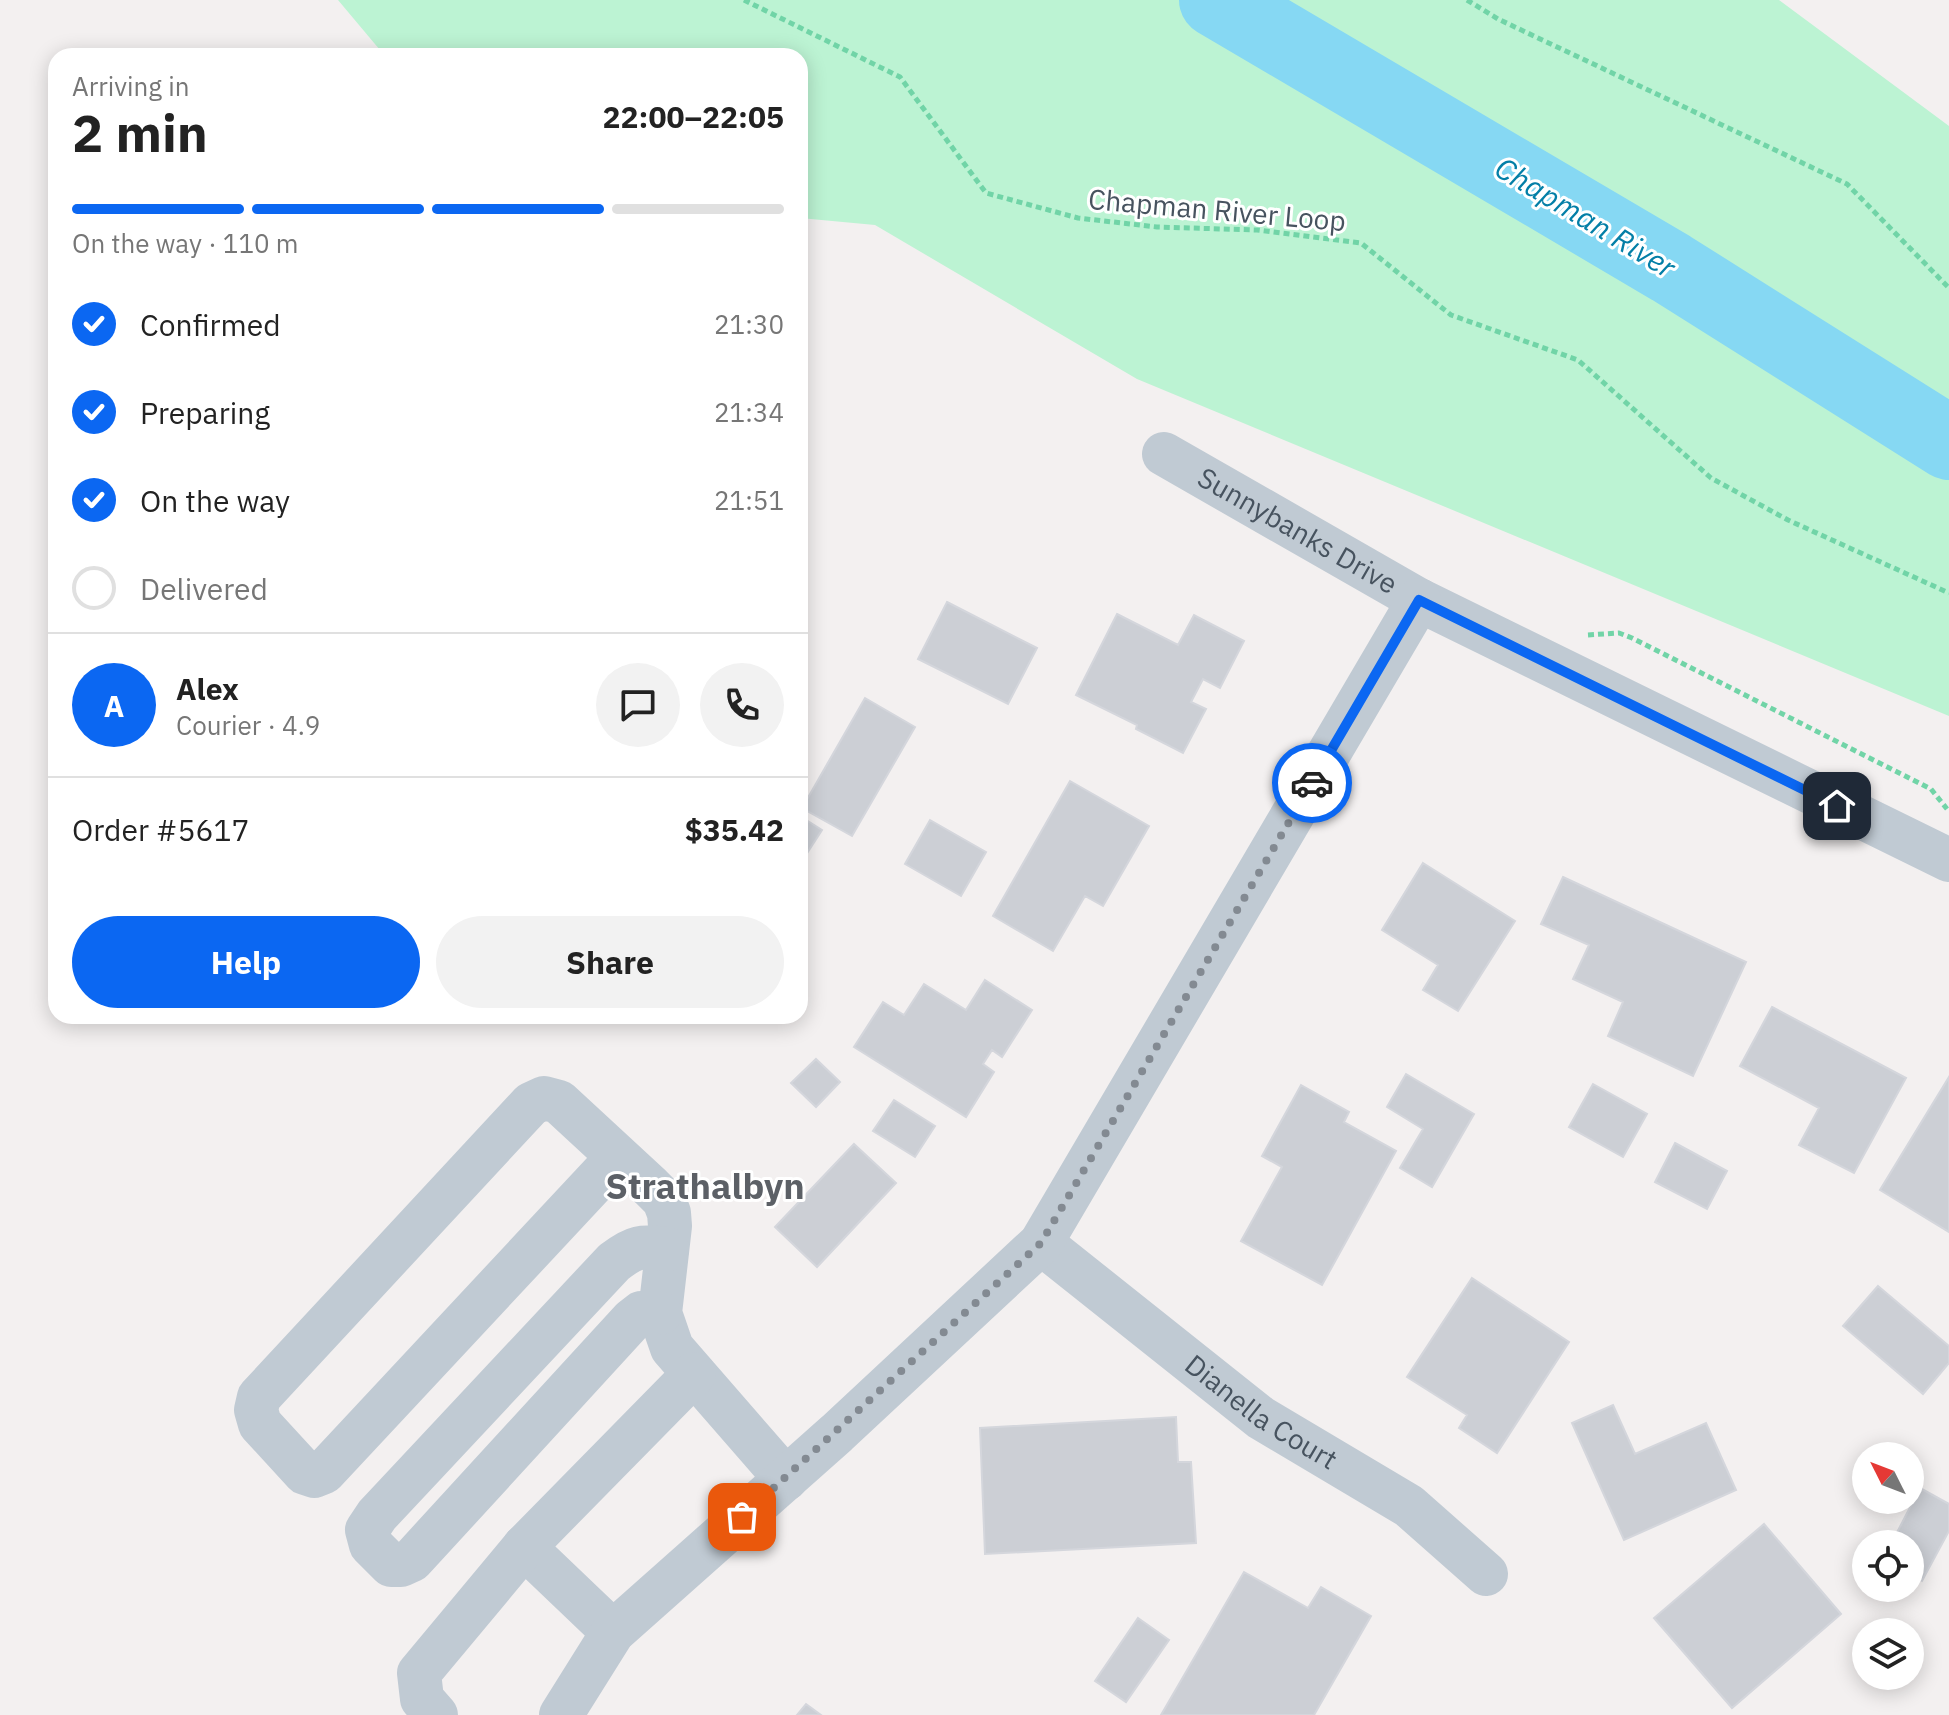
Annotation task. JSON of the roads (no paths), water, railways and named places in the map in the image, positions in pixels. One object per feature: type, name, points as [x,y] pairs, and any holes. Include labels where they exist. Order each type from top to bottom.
[{"type":"street","name":"Sunnybanks Drive","points":[[1164,454],[1419,600],[1949,860]]},
{"type":"street","points":[[561,1715],[613,1632],[786,1479],[1041,1243],[1419,600]]},
{"type":"street","points":[[618,1157],[324,1472],[314,1476],[305,1473],[260,1424],[256,1410],[259,1397],[531,1104],[544,1098],[559,1102],[618,1157],[664,1200],[670,1226],[660,1313],[672,1348],[786,1479]]},
{"type":"street","name":"Dianella Court","points":[[1041,1243],[1261,1418],[1409,1506],[1486,1574]]},
{"type":"street","points":[[660,1313],[641,1313],[632,1320],[412,1560],[391,1565],[371,1545],[367,1530],[377,1515],[614,1262],[632,1248],[667,1249]]},
{"type":"street","points":[[436,1715],[422,1699],[419,1673],[524,1547],[694,1374]]},
{"type":"street","points":[[524,1547],[613,1632]]},
{"type":"waterway","name":"Chapman River","points":[[1216,0],[1671,268],[1949,443]]},
{"type":"district","name":"Strathalbyn","points":[[705,1186]]}]
